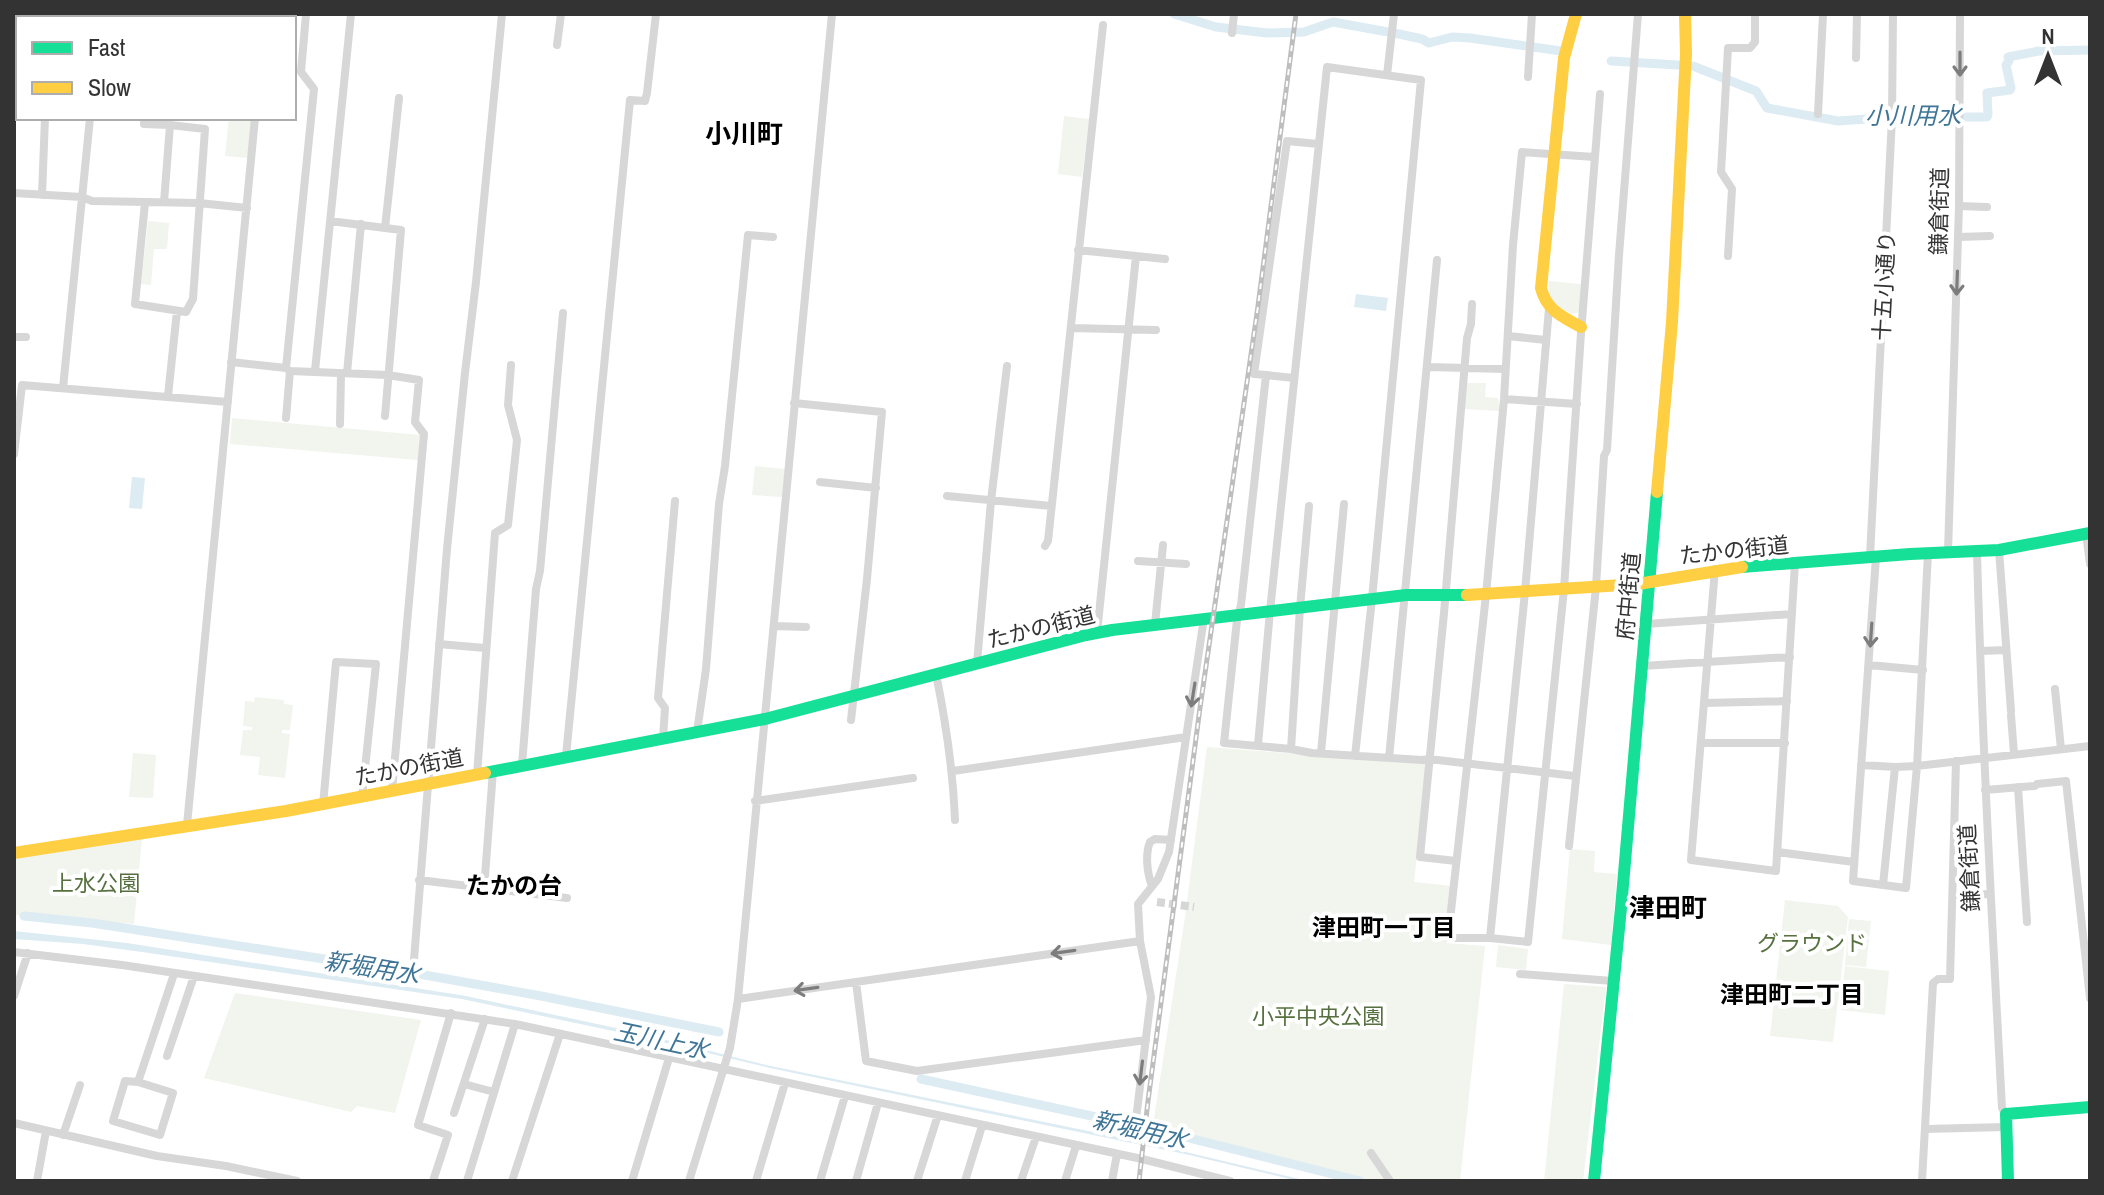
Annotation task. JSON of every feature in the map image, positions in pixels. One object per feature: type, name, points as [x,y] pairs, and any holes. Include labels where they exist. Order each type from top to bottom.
[{"type":"street","points":[[286,418],[314,89],[301,72],[306,14]]},
{"type":"street","points":[[315,371],[351,14]]},
{"type":"street","points":[[413,972],[439,644],[502,14]]},
{"type":"street","points":[[557,45],[561,14]]},
{"type":"street","points":[[566,756],[630,100],[645,101],[656,14]]},
{"type":"street","points":[[689,1181],[730,1048],[738,999],[832,14]]},
{"type":"street","points":[[1232,29],[1234,14]]},
{"type":"street","points":[[1387,75],[1394,14]]},
{"type":"street","points":[[1528,77],[1532,14]]},
{"type":"street","points":[[1576,14],[1564,58],[1541,288],[1542,297],[1549,308],[1581,327]]},
{"type":"street","points":[[1569,846],[1596,587],[1638,14]]},
{"type":"street","name":"府中街道","points":[[1594,1181],[1672,322],[1686,54],[1685,14]]},
{"type":"street","points":[[1728,256],[1732,189],[1721,172],[1728,48],[1750,48],[1755,42],[1755,14]]},
{"type":"street","points":[[1818,114],[1823,14]]},
{"type":"street","points":[[1856,58],[1857,14]]},
{"type":"street","name":"十五小通り","points":[[1883,885],[1853,881],[1869,665],[1892,116],[1893,14]]},
{"type":"street","name":"鎌倉街道","points":[[1948,552],[1959,206],[1960,14]]},
{"type":"street","points":[[1045,546],[1103,25]]},
{"type":"street","points":[[1258,745],[1327,67],[1421,80],[1355,756]]},
{"type":"street","points":[[1595,157],[1522,152],[1486,595],[1448,938],[1528,942],[1564,589],[1600,94]]},
{"type":"street","points":[[385,228],[399,98]]},
{"type":"street","points":[[42,195],[45,120]]},
{"type":"street","points":[[63,388],[90,120]]},
{"type":"street","points":[[144,120],[144,124],[205,129],[193,299],[186,312],[135,304],[145,203]]},
{"type":"street","points":[[187,825],[255,120]]},
{"type":"street","points":[[164,202],[170,125]]},
{"type":"street","points":[[1294,378],[1254,374],[1287,141],[1318,144]]},
{"type":"street","points":[[14,193],[82,197],[92,201],[199,203],[247,208]]},
{"type":"street","points":[[1959,206],[1987,207]]},
{"type":"street","points":[[330,221],[401,230],[385,416]]},
{"type":"street","points":[[340,424],[361,224]]},
{"type":"street","points":[[697,732],[706,669],[718,514],[748,235],[773,237]]},
{"type":"street","points":[[1958,237],[1990,236]]},
{"type":"street","points":[[1078,250],[1165,259]]},
{"type":"street","points":[[1097,633],[1136,256]]},
{"type":"street","points":[[1389,758],[1437,260]]},
{"type":"street","points":[[1456,861],[1420,857],[1472,304]]},
{"type":"street","points":[[1490,938],[1525,592],[1549,308]]},
{"type":"street","points":[[168,396],[177,311]]},
{"type":"street","points":[[522,765],[563,313]]},
{"type":"street","points":[[1071,328],[1156,330]]},
{"type":"street","points":[[1508,336],[1546,340]]},
{"type":"street","points":[[14,337],[26,337]]},
{"type":"street","points":[[231,362],[419,380],[415,422],[424,434],[392,791]]},
{"type":"street","points":[[477,775],[495,533],[508,525],[517,440],[508,405],[511,365]]},
{"type":"street","points":[[977,663],[1007,366]]},
{"type":"street","points":[[1428,367],[1505,369]]},
{"type":"street","points":[[1266,375],[1224,743],[1355,756],[1429,759],[1575,776]]},
{"type":"street","points":[[14,454],[17,406],[22,385],[228,402]]},
{"type":"street","points":[[1504,399],[1577,404]]},
{"type":"street","points":[[794,403],[882,412],[851,720]]},
{"type":"street","points":[[820,482],[876,488]]},
{"type":"street","points":[[947,496],[1051,506]]},
{"type":"street","points":[[663,738],[665,708],[658,698],[670,530],[675,501]]},
{"type":"street","points":[[1321,753],[1344,504]]},
{"type":"street","points":[[1291,749],[1309,506]]},
{"type":"street","points":[[2088,534],[2090,564]]},
{"type":"street","name":"たかの街道","points":[[14,853],[323,805],[765,719],[1097,633],[1155,624],[1406,595],[1486,595],[1596,587],[1715,569],[1999,550],[2088,534]]},
{"type":"street","points":[[1155,624],[1163,545]]},
{"type":"street","points":[[1999,550],[2014,754]]},
{"type":"street","name":"鎌倉街道","points":[[1977,552],[1990,894],[2008,1181]]},
{"type":"street","points":[[1895,767],[1883,885],[1906,888],[1917,766],[1928,553]]},
{"type":"street","points":[[1138,561],[1186,564]]},
{"type":"street","points":[[1715,569],[1691,860],[1776,871],[1795,563]]},
{"type":"street","points":[[1646,624],[1792,614]]},
{"type":"street","points":[[1128,1131],[1136,1119],[1151,997],[1140,941],[1138,904],[1158,879],[1169,852],[1204,618]]},
{"type":"street","points":[[774,626],[806,627]]},
{"type":"street","points":[[439,644],[485,648]]},
{"type":"street","points":[[1980,651],[2006,650]]},
{"type":"street","points":[[1642,666],[1790,657]]},
{"type":"street","points":[[323,805],[336,662],[376,664],[362,797]]},
{"type":"street","points":[[1869,665],[1923,670]]},
{"type":"street","points":[[936,674],[953,771],[955,820]]},
{"type":"street","points":[[2055,689],[2061,749]]},
{"type":"street","points":[[1704,703],[1787,701]]},
{"type":"street","points":[[953,771],[1186,737]]},
{"type":"street","points":[[1701,743],[1785,743]]},
{"type":"street","points":[[1861,765],[1917,766],[2090,746]]},
{"type":"street","points":[[1922,1181],[1933,983],[1938,979],[1950,979],[1956,761]]},
{"type":"street","points":[[484,889],[493,771]]},
{"type":"street","points":[[755,801],[913,778]]},
{"type":"street","points":[[1985,790],[2066,781],[2090,998]]},
{"type":"street","points":[[2018,787],[2027,922]]},
{"type":"street","points":[[1152,886],[1149,877],[1150,842],[1155,839],[1171,840]]},
{"type":"street","points":[[1777,852],[1854,862]]},
{"type":"street","points":[[419,880],[567,898]]},
{"type":"street","points":[[1953,895],[1990,894]]},
{"type":"street","points":[[738,999],[1140,941]]},
{"type":"street","points":[[14,952],[122,965],[515,1024],[1076,1146],[1122,1153],[1200,1177],[1230,1181]]},
{"type":"street","points":[[14,996],[28,953]]},
{"type":"street","points":[[138,1082],[174,974]]},
{"type":"street","points":[[1520,974],[1613,981]]},
{"type":"street","points":[[167,1056],[194,976]]},
{"type":"street","points":[[856,982],[866,1061],[879,1064],[917,1071],[1146,1040]]},
{"type":"street","points":[[433,1181],[448,1135],[418,1125],[451,1013]]},
{"type":"street","points":[[454,1113],[485,1019]]},
{"type":"street","points":[[467,1181],[515,1024]]},
{"type":"street","points":[[512,1181],[560,1034]]},
{"type":"street","points":[[632,1181],[669,1058]]},
{"type":"street","points":[[125,1081],[138,1082],[173,1093],[160,1135],[113,1121],[125,1081]]},
{"type":"street","points":[[756,1181],[785,1083]]},
{"type":"street","points":[[464,1084],[494,1092]]},
{"type":"street","points":[[63,1135],[80,1085]]},
{"type":"street","points":[[820,1181],[845,1096]]},
{"type":"street","points":[[856,1181],[878,1103]]},
{"type":"street","points":[[1925,1129],[2090,1107]]},
{"type":"street","points":[[917,1181],[938,1115]]},
{"type":"street","points":[[14,1123],[157,1156],[297,1181]]},
{"type":"street","points":[[965,1181],[982,1126]]},
{"type":"street","points":[[37,1181],[46,1131]]},
{"type":"street","points":[[1021,1181],[1036,1137]]},
{"type":"street","points":[[1065,1181],[1076,1146]]},
{"type":"street","points":[[1112,1181],[1122,1153]]},
{"type":"street","points":[[1371,1153],[1390,1181]]},
{"type":"green space","points":[[1064,116],[1089,119],[1082,177],[1058,174]]},
{"type":"green space","points":[[229,120],[252,120],[249,158],[225,156]]},
{"type":"green space","points":[[148,221],[169,223],[167,249],[154,249],[151,285],[141,284]]},
{"type":"green space","points":[[1549,281],[1581,284],[1579,312],[1572,314],[1554,301],[1549,293]]},
{"type":"green space","points":[[1467,383],[1486,383],[1485,397],[1498,398],[1500,411],[1464,409]]},
{"type":"green space","points":[[232,418],[420,435],[418,460],[230,444]]},
{"type":"green space","points":[[755,466],[785,469],[782,497],[752,495]]},
{"type":"green space","points":[[255,697],[284,700],[284,704],[293,705],[290,730],[282,730],[282,733],[290,734],[285,778],[258,775],[260,757],[240,755],[243,730],[252,730],[252,727],[243,726],[245,701],[254,702]]},
{"type":"green space","name":"小平中央公園","points":[[1207,747],[1427,764],[1414,882],[1451,886],[1446,943],[1485,946],[1460,1181],[1374,1181],[1153,1125]]},
{"type":"green space","points":[[133,753],[156,755],[153,798],[129,797]]},
{"type":"green space","name":"上水公園","points":[[142,838],[134,924],[14,915],[14,857]]},
{"type":"green space","points":[[1570,849],[1595,851],[1594,872],[1617,874],[1611,945],[1562,939]]},
{"type":"green space","name":"グラウンド","points":[[1785,900],[1838,906],[1848,917],[1833,1042],[1770,1036]]},
{"type":"green space","points":[[1849,919],[1871,921],[1866,967],[1845,965]]},
{"type":"green space","points":[[1498,945],[1528,949],[1526,970],[1496,967]]},
{"type":"green space","points":[[1845,966],[1889,971],[1885,1015],[1841,1010]]},
{"type":"green space","points":[[1564,984],[1606,987],[1583,1181],[1544,1181]]},
{"type":"green space","points":[[235,993],[421,1020],[395,1113],[357,1106],[351,1112],[204,1078]]},
{"type":"water","points":[[1356,294],[1388,298],[1386,311],[1354,307]]},
{"type":"water","points":[[132,477],[145,478],[142,509],[129,508]]},
{"type":"water","name":"玉川上水","points":[[14,931],[127,943],[466,996],[630,1031],[766,1065],[1152,1144],[1308,1181],[770,1068],[462,999],[83,944],[14,939]]},
{"type":"waterway","name":"小川用水","points":[[1174,14],[1216,27],[1267,33],[1304,32],[1333,22],[1422,39],[1429,43],[1452,37],[1470,38],[1561,51]]},
{"type":"waterway","name":"小川用水","points":[[1693,66],[1756,91],[1767,108],[1838,121],[1927,111],[1956,117],[1987,117],[1987,93],[2011,88],[2006,65],[2008,57],[2039,51],[2090,50]]},
{"type":"waterway","name":"小川用水","points":[[1611,61],[1678,65]]},
{"type":"waterway","name":"新堀用水","points":[[24,916],[92,923],[408,972],[719,1032]]},
{"type":"waterway","name":"新堀用水","points":[[921,1079],[1124,1123],[1133,1128],[1149,1128],[1360,1181]]},
{"type":"tunnel","points":[[1157,902],[1194,907]]},
{"type":"railway","points":[[1139,1181],[1200,708],[1296,14]]},
{"type":"traffic: fast","points":[[1594,1181],[1657,492]]},
{"type":"traffic: fast","points":[[1742,567],[1999,550],[2090,533]]},
{"type":"traffic: fast","points":[[485,773],[765,719],[1112,630],[1406,595],[1467,595]]},
{"type":"traffic: fast","points":[[2008,1181],[2006,1114],[2090,1107]]},
{"type":"traffic: slow","points":[[1576,14],[1564,58],[1541,288],[1551,307],[1581,327]]},
{"type":"traffic: slow","points":[[1657,492],[1672,322],[1686,54],[1685,14]]},
{"type":"traffic: slow","points":[[1467,595],[1638,584],[1742,567]]},
{"type":"traffic: slow","points":[[14,853],[286,811],[485,773]]},
{"type":"district","name":"小川町","points":[[744,134]]},
{"type":"district","name":"たかの台","points":[[514,886]]},
{"type":"district","name":"津田町","points":[[1668,908]]},
{"type":"district","name":"津田町一丁目","points":[[1384,928]]},
{"type":"district","name":"津田町二丁目","points":[[1792,995]]}]
